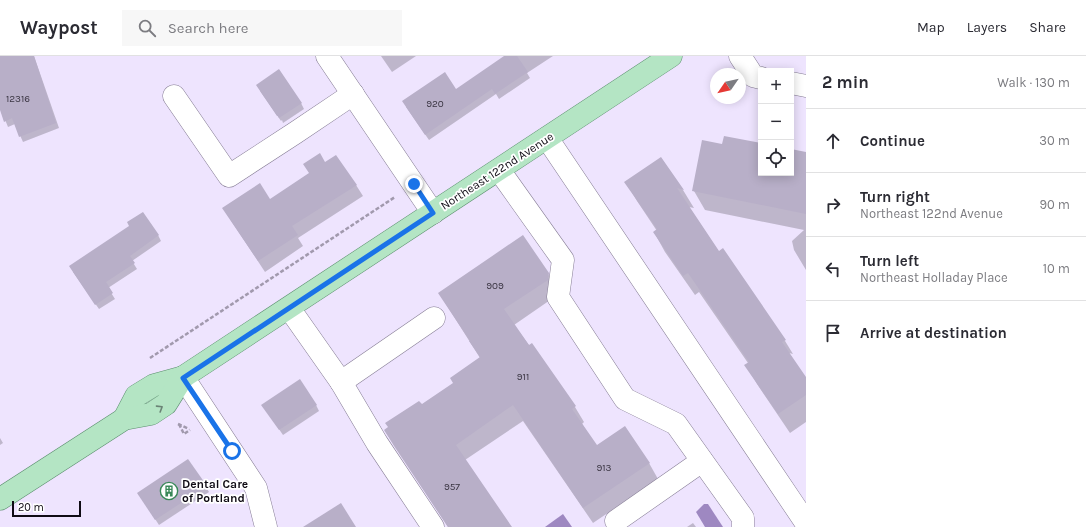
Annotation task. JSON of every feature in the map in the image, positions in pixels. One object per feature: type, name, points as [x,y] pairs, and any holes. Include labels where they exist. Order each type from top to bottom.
[{"type":"main road","name":"Northeast 122nd Avenue","points":[[0,498],[124,419],[150,414],[166,404],[183,378],[671,56]]},
{"type":"street","points":[[327,56],[433,213]]},
{"type":"street","points":[[740,56],[753,76],[758,77]]},
{"type":"street","points":[[794,84],[806,86]]},
{"type":"street","points":[[174,96],[229,176],[295,134],[353,94]]},
{"type":"street","points":[[547,138],[806,523]]},
{"type":"street","points":[[499,170],[563,260],[558,297],[625,399],[676,424],[743,518],[743,527]]},
{"type":"street","points":[[289,308],[341,382],[377,443],[433,527]]},
{"type":"street","points":[[341,382],[434,318]]},
{"type":"street","points":[[183,378],[256,488],[266,527]]},
{"type":"street","points":[[616,521],[702,461]]},
{"type":"path","points":[[150,358],[414,184]]},
{"type":"path","points":[[178,424],[184,434]]},
{"type":"shaded area","points":[[704,504],[708,504],[723,527],[705,527],[696,512]]},
{"type":"shaded area","points":[[563,514],[572,527],[545,527]]},
{"type":"building","points":[[0,56],[34,56],[56,123],[19,137],[12,118],[4,122],[0,110]]},
{"type":"building","points":[[504,56],[517,56],[528,72],[495,94],[492,89],[425,135],[402,101],[445,72],[456,89]]},
{"type":"building","points":[[279,69],[302,103],[279,118],[256,85]]},
{"type":"building","points":[[724,136],[758,142],[758,176],[794,176],[794,150],[806,152],[806,214],[692,191],[702,140],[722,144]]},
{"type":"building","points":[[320,153],[325,162],[336,155],[357,185],[292,226],[298,235],[258,261],[222,208],[260,183],[270,199],[309,173],[303,164]]},
{"type":"building","points":[[661,157],[684,190],[677,188],[719,251],[723,248],[786,340],[782,342],[806,377],[806,395],[778,414],[744,365],[749,362],[688,273],[683,276],[653,232],[657,229],[624,182]]},
{"type":"building","points":[[143,212],[159,235],[130,256],[135,263],[106,282],[113,293],[95,305],[69,266],[129,226],[127,222]]},
{"type":"building","points":[[523,235],[549,273],[548,280],[504,309],[529,345],[532,343],[576,406],[572,409],[597,445],[625,426],[650,463],[583,508],[513,405],[456,445],[512,527],[448,527],[384,430],[388,427],[385,423],[419,401],[422,404],[453,383],[450,378],[480,357],[438,293]]},
{"type":"building","points":[[300,379],[317,405],[279,430],[261,405]]},
{"type":"building","name":"Dental Care of Portland","points":[[188,459],[207,486],[155,520],[137,493]]},
{"type":"building","points":[[341,503],[356,527],[303,527]]},
{"type":"place","name":"Dental Care of Portland","points":[[169,491]]},
{"type":"route","points":[[232,451],[183,378],[433,213],[414,184]]}]
